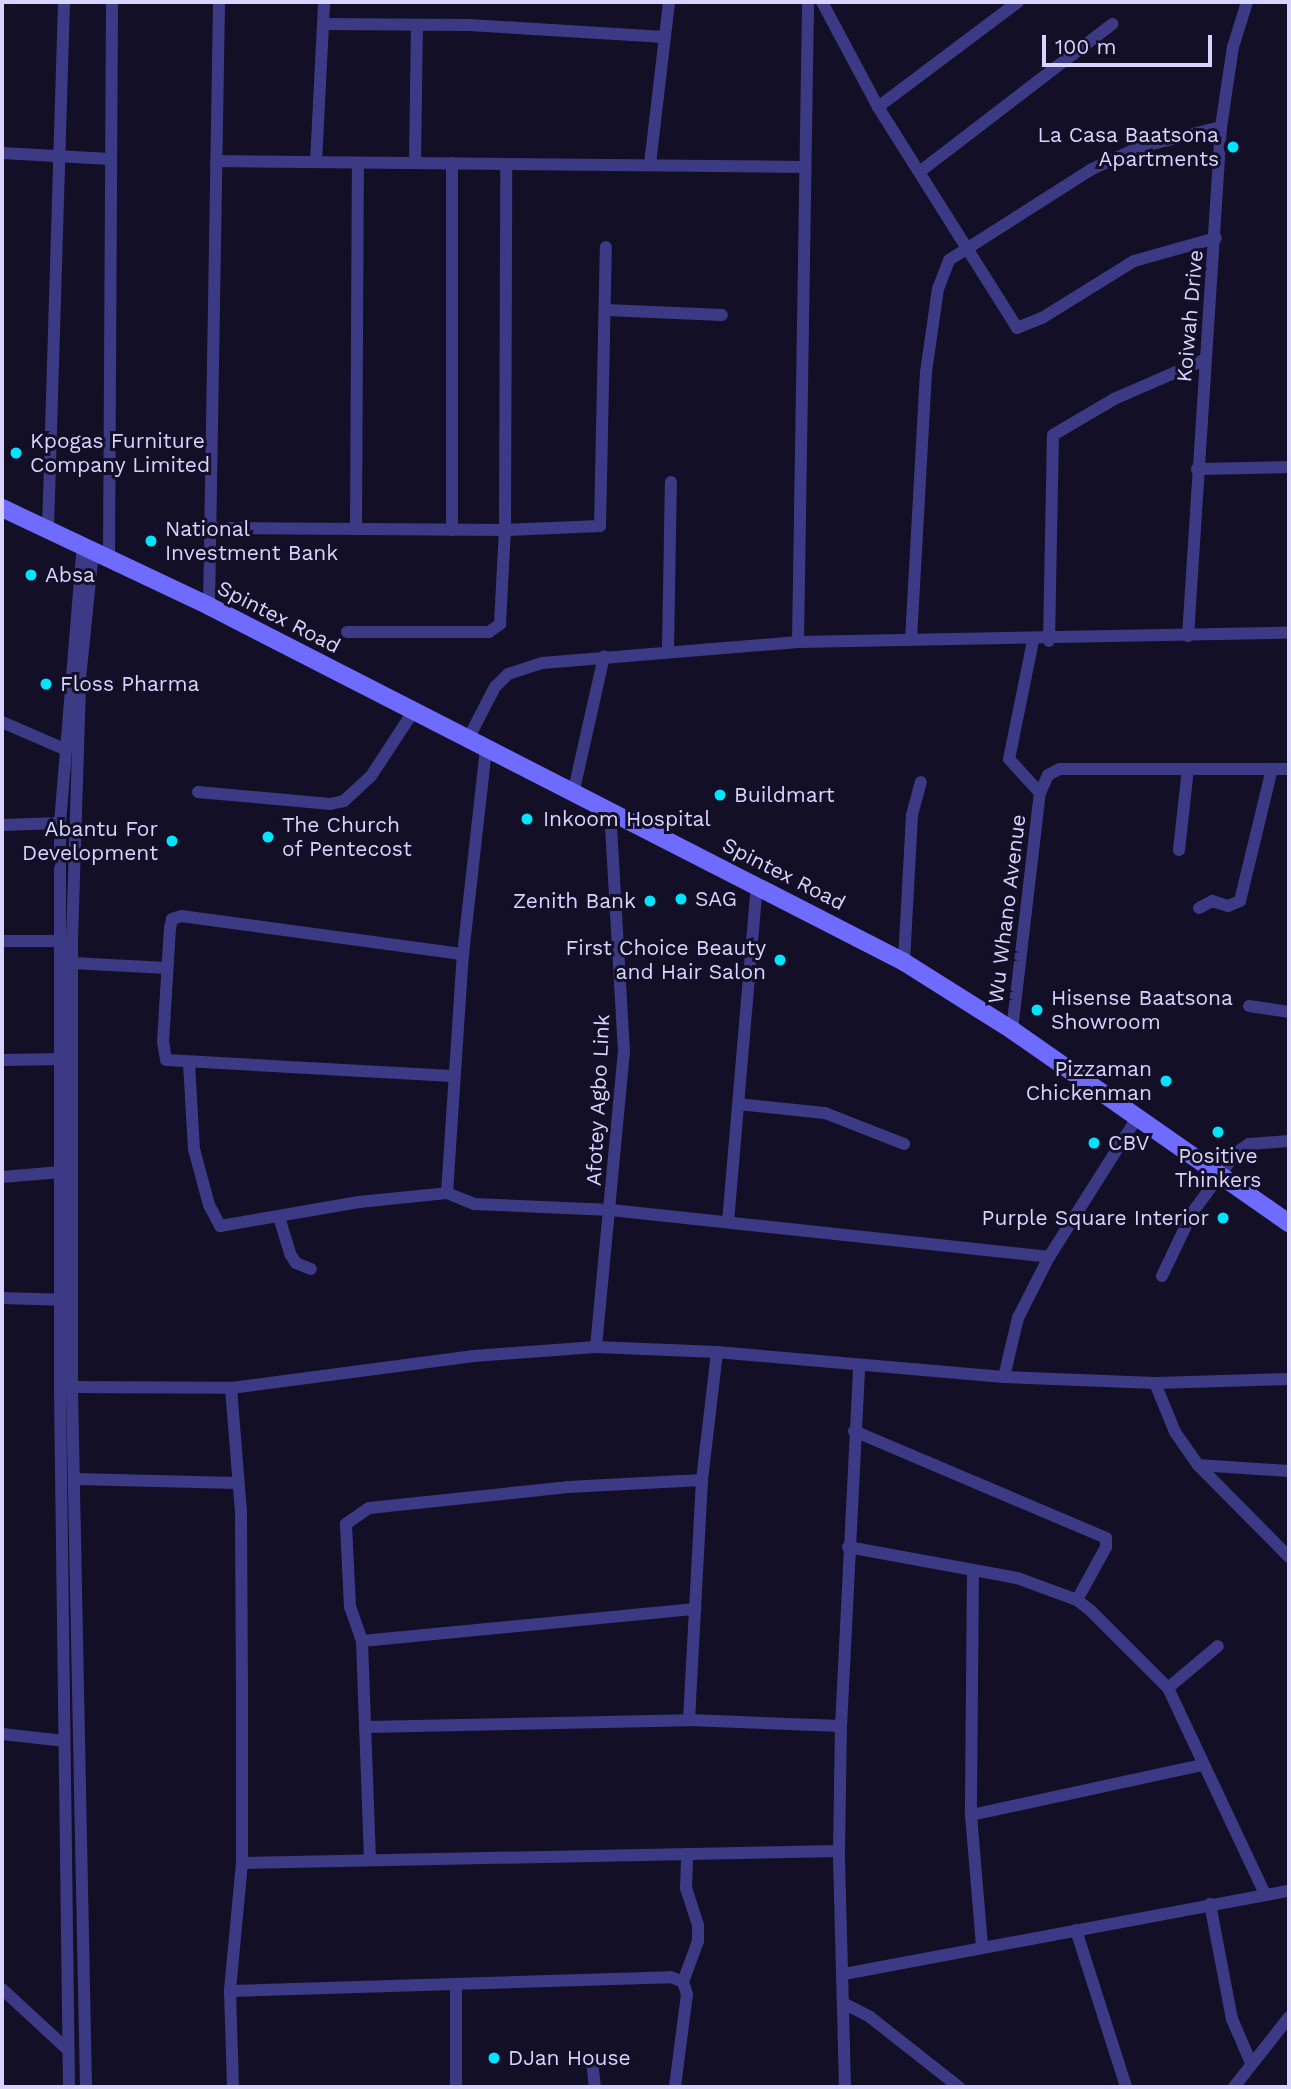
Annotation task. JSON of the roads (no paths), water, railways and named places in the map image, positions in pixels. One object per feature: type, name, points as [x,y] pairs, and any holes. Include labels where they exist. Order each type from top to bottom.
[{"type":"main road","name":"Spintex Road","points":[[2,508],[209,606],[573,794],[757,884],[904,962],[1012,1030],[1289,1223]]},
{"type":"street","points":[[48,529],[64,2]]},
{"type":"street","points":[[69,2087],[64,1741],[66,1299],[76,760],[95,551],[110,159],[112,2]]},
{"type":"street","points":[[209,606],[213,528],[219,2]]},
{"type":"street","points":[[316,162],[324,2]]},
{"type":"street","points":[[650,164],[669,2]]},
{"type":"street","points":[[798,642],[808,2]]},
{"type":"street","points":[[822,2],[878,107],[922,170],[1013,325],[1020,328],[1134,261],[1216,238]]},
{"type":"street","points":[[878,107],[1018,2]]},
{"type":"street","name":"Koiwah Drive","points":[[1188,636],[1197,469],[1216,238],[1221,127],[1233,47],[1247,2]]},
{"type":"street","points":[[323,24],[492,26],[665,37]]},
{"type":"street","points":[[922,170],[1112,24]]},
{"type":"street","points":[[415,163],[417,26]]},
{"type":"street","points":[[911,640],[926,372],[943,271],[967,247],[1092,169],[1140,147],[1221,127]]},
{"type":"street","points":[[2,153],[110,159]]},
{"type":"street","points":[[216,161],[804,167]]},
{"type":"street","points":[[356,527],[358,163]]},
{"type":"street","points":[[452,163],[452,530]]},
{"type":"street","points":[[347,632],[495,630],[501,621],[505,530],[506,164]]},
{"type":"street","points":[[213,528],[505,530],[600,526],[606,247]]},
{"type":"street","points":[[606,310],[722,315]]},
{"type":"street","points":[[1049,641],[1053,435],[1114,399],[1206,359]]},
{"type":"street","points":[[1197,469],[1289,467]]},
{"type":"street","points":[[668,649],[671,482]]},
{"type":"street","points":[[66,1299],[61,1172],[60,823],[64,749],[95,551]]},
{"type":"street","points":[[468,739],[495,687],[508,674],[542,663],[668,649],[798,642],[1049,641],[1289,633]]},
{"type":"street","points":[[1033,641],[1009,759],[1040,793],[1048,775],[1060,769],[1289,769]]},
{"type":"street","points":[[573,794],[604,656]]},
{"type":"street","points":[[198,792],[330,804],[344,801],[371,776],[413,712]]},
{"type":"street","points":[[2,722],[64,749]]},
{"type":"street","points":[[447,1193],[452,1076],[486,748]]},
{"type":"street","points":[[1179,850],[1188,769]]},
{"type":"street","points":[[1199,908],[1212,901],[1228,905],[1241,901],[1272,769]]},
{"type":"street","points":[[904,962],[911,832],[921,782]]},
{"type":"street","name":"Wu Whano Avenue","points":[[1012,1030],[1040,793]]},
{"type":"street","name":"Afotey Agbo Link","points":[[596,1347],[624,1052],[610,812]]},
{"type":"street","points":[[2,825],[60,823]]},
{"type":"street","points":[[728,1222],[757,884]]},
{"type":"street","points":[[452,1076],[170,1063],[163,1055],[170,921],[181,916],[463,954]]},
{"type":"street","points":[[2,941],[61,941]]},
{"type":"street","points":[[72,963],[167,968]]},
{"type":"street","points":[[1250,1006],[1289,1012]]},
{"type":"street","points":[[2,1060],[62,1059]]},
{"type":"street","points":[[189,1063],[191,1137],[215,1222],[227,1226],[359,1202],[447,1193],[474,1204],[611,1210],[1049,1257]]},
{"type":"street","points":[[738,1104],[825,1114],[904,1144]]},
{"type":"street","points":[[1004,1377],[1018,1318],[1049,1257],[1138,1116]]},
{"type":"street","points":[[1162,1276],[1192,1213],[1220,1175],[1249,1144],[1289,1142]]},
{"type":"street","points":[[2,1177],[61,1172]]},
{"type":"street","points":[[279,1217],[290,1254],[296,1263],[311,1269]]},
{"type":"street","points":[[2,1298],[66,1299]]},
{"type":"street","points":[[66,1387],[231,1388],[474,1356],[596,1347],[717,1352],[1004,1377],[1155,1383],[1289,1379]]},
{"type":"street","points":[[689,1720],[702,1480],[717,1352]]},
{"type":"street","points":[[845,2087],[839,1852],[841,1726],[859,1366]]},
{"type":"street","points":[[1155,1383],[1175,1432],[1198,1465],[1289,1557]]},
{"type":"street","points":[[66,1387],[75,1479],[86,2087]]},
{"type":"street","points":[[231,1388],[238,1483],[242,1863],[230,1991],[233,2087]]},
{"type":"street","points":[[854,1431],[1106,1538],[1106,1547],[1077,1600]]},
{"type":"street","points":[[1198,1465],[1289,1471]]},
{"type":"street","points":[[75,1479],[238,1483]]},
{"type":"street","points":[[370,1860],[362,1641],[350,1607],[346,1524],[364,1509],[568,1487],[702,1480]]},
{"type":"street","points":[[848,1547],[1017,1578],[1077,1600],[1168,1688],[1265,1894]]},
{"type":"street","points":[[972,1570],[971,1815],[982,1945]]},
{"type":"street","points":[[362,1641],[695,1609]]},
{"type":"street","points":[[1168,1688],[1218,1646]]},
{"type":"street","points":[[367,1727],[689,1720],[841,1726]]},
{"type":"street","points":[[2,1734],[64,1741]]},
{"type":"street","points":[[971,1815],[1202,1765]]},
{"type":"street","points":[[242,1863],[839,1852]]},
{"type":"street","points":[[682,1982],[698,1941],[685,1881],[687,1854]]},
{"type":"street","points":[[844,1974],[982,1945],[1289,1891]]},
{"type":"street","points":[[1210,1904],[1232,2019],[1251,2063]]},
{"type":"street","points":[[1076,1930],[1119,2057],[1125,2087]]},
{"type":"street","points":[[230,1991],[671,1977],[682,1982],[687,1994],[675,2087]]},
{"type":"street","points":[[456,1985],[456,2087]]},
{"type":"street","points":[[2,1989],[68,2050]]},
{"type":"street","points":[[843,2003],[870,2017],[959,2087]]},
{"type":"street","points":[[1234,2087],[1289,2017]]},
{"type":"street","points":[[592,2060],[595,2087]]},
{"type":"place","name":"La Casa Baatsona Apartments","points":[[1233,147]]},
{"type":"place","name":"Kpogas Furniture Company Limited","points":[[16,453]]},
{"type":"place","name":"National Investment Bank","points":[[151,541]]},
{"type":"place","name":"Absa","points":[[31,575]]},
{"type":"place","name":"Floss Pharma","points":[[46,684]]},
{"type":"place","name":"Buildmart","points":[[720,795]]},
{"type":"place","name":"Inkoom Hospital","points":[[527,819]]},
{"type":"place","name":"The Church of Pentecost","points":[[268,837]]},
{"type":"place","name":"Abantu For Development","points":[[172,841]]},
{"type":"place","name":"SAG","points":[[681,899]]},
{"type":"place","name":"Zenith Bank","points":[[650,901]]},
{"type":"place","name":"First Choice Beauty and Hair Salon","points":[[780,960]]},
{"type":"place","name":"Hisense Baatsona Showroom","points":[[1037,1010]]},
{"type":"place","name":"Pizzaman Chickenman","points":[[1166,1081]]},
{"type":"place","name":"Positive Thinkers","points":[[1218,1132]]},
{"type":"place","name":"CBV","points":[[1094,1143]]},
{"type":"place","name":"Purple Square Interior","points":[[1223,1218]]},
{"type":"place","name":"DJan House","points":[[494,2058]]}]
